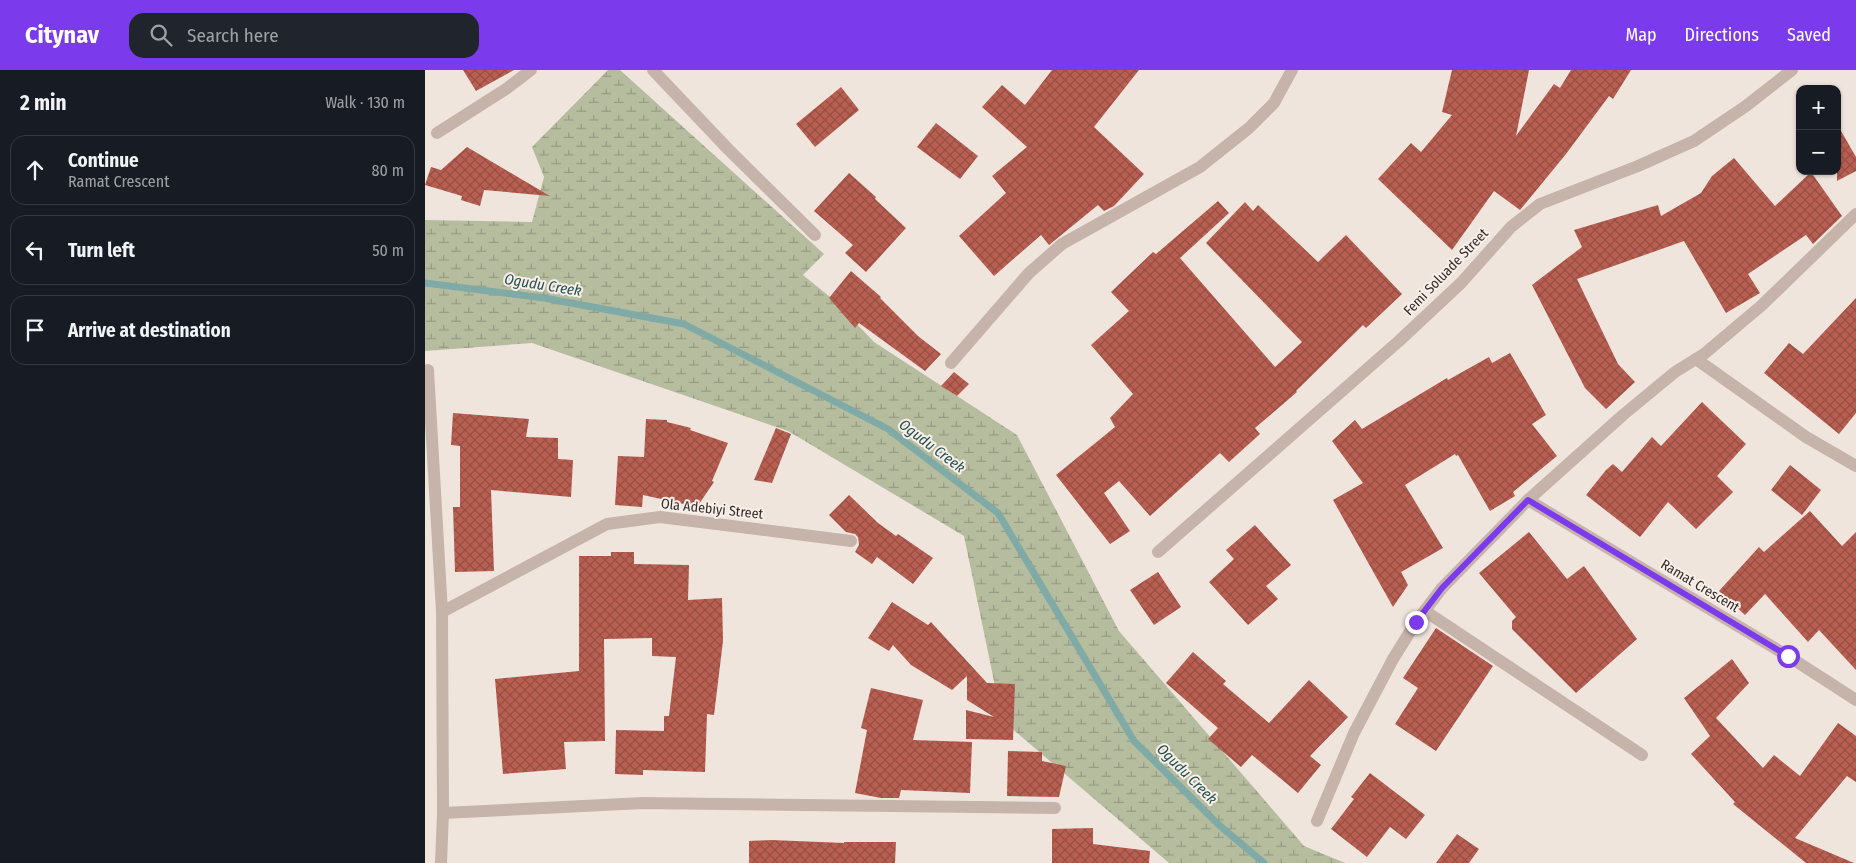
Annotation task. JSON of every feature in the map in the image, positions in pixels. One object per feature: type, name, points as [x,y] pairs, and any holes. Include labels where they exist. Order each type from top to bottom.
[{"type":"street","points":[[437,133],[506,89],[531,70]]},
{"type":"street","points":[[653,70],[728,149],[815,235]]},
{"type":"street","points":[[951,363],[1029,273],[1063,244],[1200,167],[1249,128],[1274,103],[1292,70]]},
{"type":"street","name":"Femi Soluade Street","points":[[1158,552],[1399,341],[1461,283],[1511,227],[1540,204],[1639,166],[1694,141],[1746,106],[1792,70]]},
{"type":"street","points":[[1317,821],[1354,733],[1393,659],[1442,588],[1528,500],[1623,415],[1675,372],[1704,354],[1761,306],[1856,214]]},
{"type":"street","points":[[1696,359],[1806,437],[1856,466]]},
{"type":"street","points":[[428,370],[442,612],[443,813],[441,863]]},
{"type":"street","name":"Ramat Crescent","points":[[1528,500],[1780,651],[1856,700]]},
{"type":"street","name":"Ola Adebiyi Street","points":[[442,612],[607,524],[660,516],[851,541]]},
{"type":"street","points":[[1425,611],[1642,754]]},
{"type":"street","points":[[443,813],[643,803],[1055,808]]},
{"type":"green space","points":[[608,70],[620,70],[824,254],[803,275],[835,301],[874,342],[1017,435],[1119,631],[1304,846],[1345,863],[1169,863],[1002,720],[964,536],[788,431],[532,343],[425,351],[425,220],[532,222],[544,177],[532,147]]},
{"type":"building","points":[[463,70],[514,70],[476,91]]},
{"type":"building","points":[[1052,70],[1139,70],[1094,127],[1144,174],[1114,206],[1104,211],[1098,205],[1049,245],[1041,235],[994,276],[959,236],[1006,193],[992,176],[1027,147],[982,107],[1002,85],[1025,105]]},
{"type":"building","points":[[1452,70],[1529,70],[1516,136],[1554,84],[1560,88],[1571,70],[1631,70],[1613,99],[1609,96],[1566,154],[1520,210],[1494,191],[1452,250],[1378,179],[1411,143],[1421,152],[1452,115],[1442,112]]},
{"type":"building","points":[[841,87],[859,110],[815,147],[796,124]]},
{"type":"building","points":[[936,123],[978,156],[960,179],[917,147]]},
{"type":"building","points":[[1841,131],[1856,157],[1856,171],[1837,181],[1837,175],[1841,175]]},
{"type":"building","points":[[467,147],[550,196],[484,190],[480,206],[461,200],[462,196],[425,185],[431,167],[441,170]]},
{"type":"building","points":[[1734,158],[1775,206],[1808,175],[1813,175],[1842,216],[1813,244],[1806,235],[1748,274],[1760,293],[1726,313],[1684,241],[1577,279],[1618,364],[1635,382],[1606,409],[1585,388],[1532,285],[1582,247],[1574,230],[1658,205],[1661,216],[1701,193],[1712,176]]},
{"type":"building","points":[[849,173],[906,228],[866,272],[845,253],[853,245],[814,211]]},
{"type":"building","points":[[1218,201],[1229,213],[1180,258],[1275,367],[1302,342],[1206,243],[1245,202],[1253,211],[1258,205],[1318,262],[1346,235],[1402,294],[1366,328],[1363,325],[1297,392],[1255,428],[1260,434],[1229,462],[1220,453],[1150,516],[1119,481],[1104,493],[1130,531],[1110,544],[1056,475],[1115,427],[1110,418],[1133,394],[1091,345],[1129,311],[1111,292],[1153,252],[1156,254]]},
{"type":"building","points":[[851,271],[881,297],[918,336],[941,354],[925,371],[859,323],[855,328],[829,298]]},
{"type":"building","points":[[1856,298],[1856,413],[1839,434],[1764,373],[1789,343],[1803,354]]},
{"type":"building","points":[[1510,353],[1546,415],[1532,424],[1557,456],[1513,492],[1515,496],[1490,511],[1458,455],[1456,456],[1455,454],[1405,485],[1443,548],[1401,572],[1408,585],[1393,607],[1333,500],[1363,483],[1332,441],[1355,420],[1362,429],[1447,378],[1448,380],[1489,357],[1492,363]]},
{"type":"building","points":[[954,372],[969,384],[957,396],[941,386]]},
{"type":"building","points":[[1702,402],[1746,444],[1717,476],[1733,492],[1696,529],[1668,502],[1640,537],[1586,495],[1613,464],[1622,472],[1652,437],[1661,446]]},
{"type":"building","points":[[453,413],[529,419],[526,437],[558,438],[558,459],[573,460],[571,497],[491,490],[494,571],[455,572],[453,507],[460,507],[460,446],[451,445]]},
{"type":"building","points":[[646,419],[667,420],[667,422],[691,428],[690,430],[728,443],[712,481],[714,482],[697,507],[643,495],[642,507],[615,505],[618,456],[644,457]]},
{"type":"building","points":[[776,428],[791,434],[772,483],[754,480]]},
{"type":"building","points":[[1790,465],[1821,490],[1802,515],[1771,490]]},
{"type":"building","points":[[849,495],[878,523],[933,558],[913,584],[877,557],[872,564],[855,552],[859,545],[858,537],[855,534],[846,532],[829,515]]},
{"type":"building","points":[[1810,511],[1842,546],[1856,532],[1856,670],[1819,630],[1808,642],[1765,594],[1745,615],[1719,591],[1759,547],[1764,552]]},
{"type":"building","points":[[1255,525],[1291,565],[1266,586],[1278,599],[1248,625],[1209,582],[1234,559],[1226,550]]},
{"type":"building","points":[[1529,532],[1567,579],[1584,566],[1637,639],[1576,693],[1512,629],[1512,621],[1516,617],[1479,573]]},
{"type":"building","points":[[611,552],[634,552],[634,564],[689,565],[688,600],[722,598],[723,641],[714,715],[707,714],[705,772],[643,770],[643,775],[615,774],[616,730],[664,731],[664,716],[669,716],[676,657],[652,656],[652,638],[604,639],[605,741],[564,742],[566,769],[503,774],[495,679],[579,671],[579,556],[611,556]]},
{"type":"building","points":[[1158,572],[1181,607],[1154,625],[1130,590]]},
{"type":"building","points":[[892,602],[928,625],[931,622],[987,683],[1015,684],[1013,740],[966,739],[966,710],[994,717],[967,700],[967,676],[952,690],[911,665],[893,645],[889,651],[868,638]]},
{"type":"building","points":[[1436,628],[1493,666],[1436,751],[1395,724],[1418,688],[1403,678]]},
{"type":"building","points":[[1193,652],[1226,681],[1223,684],[1269,723],[1309,680],[1348,717],[1310,756],[1321,765],[1298,793],[1252,755],[1241,767],[1208,739],[1218,728],[1166,683]]},
{"type":"building","points":[[1732,659],[1749,683],[1716,718],[1763,768],[1774,755],[1800,776],[1838,723],[1856,736],[1856,782],[1847,776],[1795,838],[1854,863],[1806,863],[1733,804],[1735,802],[1691,754],[1710,736],[1684,698]]},
{"type":"building","points":[[871,688],[923,700],[913,740],[972,742],[970,793],[901,790],[899,798],[881,798],[855,793],[867,730],[861,728]]},
{"type":"building","points":[[1008,751],[1042,752],[1042,761],[1066,766],[1059,797],[1007,796]]},
{"type":"building","points":[[1370,773],[1425,815],[1406,839],[1390,827],[1367,857],[1331,829],[1354,799],[1351,797]]},
{"type":"building","points":[[1093,828],[1093,844],[1150,851],[1149,863],[1052,863],[1052,829]]},
{"type":"building","points":[[1457,834],[1479,849],[1469,863],[1436,863]]},
{"type":"building","points":[[749,841],[844,843],[896,842],[895,863],[749,863]]},
{"type":"waterway","name":"Ogudu Creek","points":[[425,283],[544,298],[684,324],[888,429],[998,513],[1134,741],[1219,825],[1264,863]]},
{"type":"route","points":[[1416,622],[1442,588],[1528,500],[1788,656]]}]
